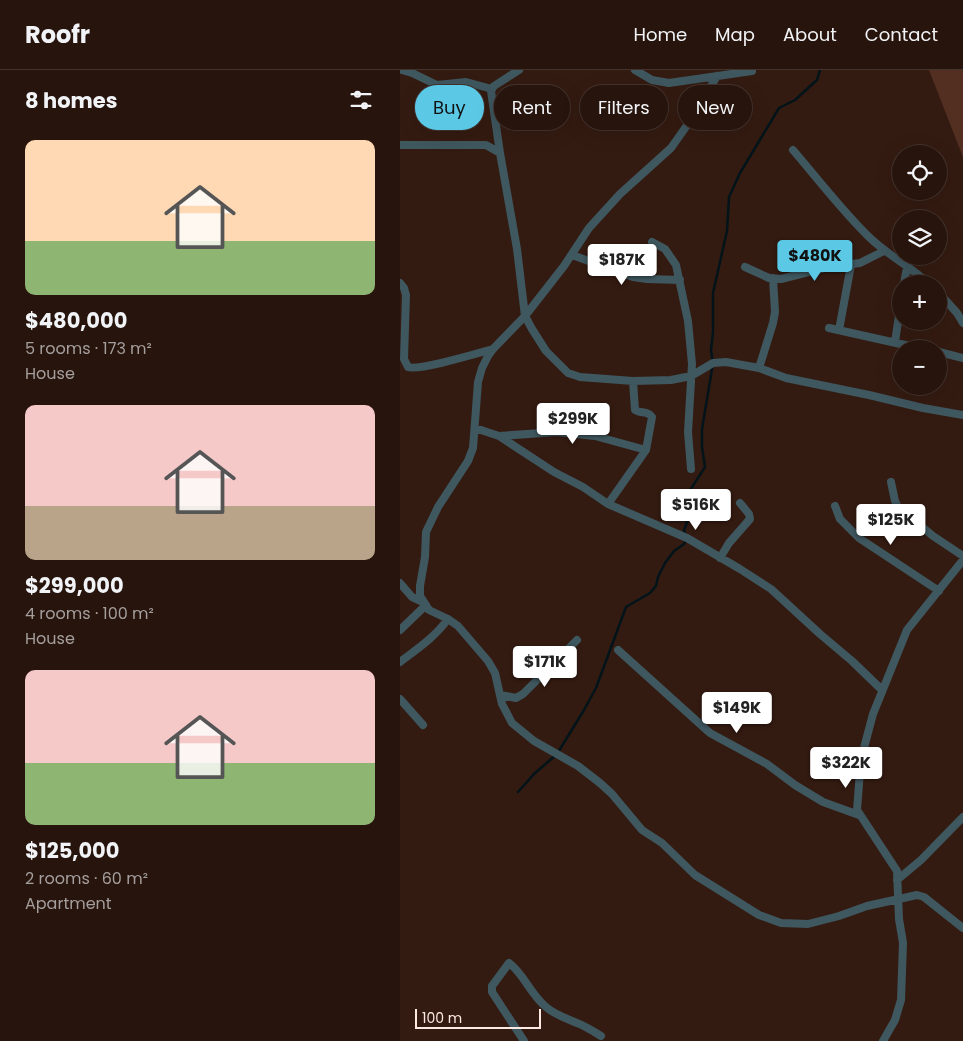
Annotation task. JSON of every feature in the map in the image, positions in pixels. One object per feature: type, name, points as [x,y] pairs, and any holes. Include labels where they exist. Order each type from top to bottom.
[{"type":"street","points":[[402,70],[438,85],[466,82],[492,88],[519,70]]},
{"type":"street","points":[[635,70],[652,80],[670,83],[752,71]]},
{"type":"street","points":[[717,76],[671,148],[620,194],[589,228],[572,255],[525,316],[493,348],[482,368],[478,382],[473,448],[468,461],[438,507],[426,532],[420,596],[430,610],[458,626],[488,661],[496,674],[502,704],[512,723],[546,749],[586,771],[612,794],[642,830],[662,843],[694,875],[759,915],[781,923],[808,924],[867,906],[917,895],[924,897],[963,928]]},
{"type":"street","points":[[492,88],[500,153],[517,249],[525,316],[546,351],[568,373],[580,377],[633,381],[671,380],[691,376],[713,363],[720,362],[759,368],[786,378],[869,394],[923,408],[963,414]]},
{"type":"street","points":[[400,145],[486,145],[500,153]]},
{"type":"street","points":[[793,150],[866,234],[884,251],[919,275]]},
{"type":"street","points":[[652,242],[665,249],[676,265],[688,321],[692,364],[688,432],[691,469]]},
{"type":"street","points":[[745,267],[760,276],[780,279],[828,267],[860,263],[884,251]]},
{"type":"street","points":[[572,255],[633,277],[680,280]]},
{"type":"street","points":[[839,330],[850,265]]},
{"type":"street","points":[[905,275],[906,267]]},
{"type":"street","points":[[759,368],[775,312],[773,278]]},
{"type":"street","points":[[400,283],[406,295],[404,359],[408,367],[425,366],[493,348]]},
{"type":"street","points":[[947,302],[963,323]]},
{"type":"street","points":[[830,328],[892,341]]},
{"type":"street","points":[[947,354],[963,358]]},
{"type":"street","points":[[608,504],[646,450],[652,417],[648,413],[635,410],[633,381]]},
{"type":"street","points":[[474,428],[500,436],[554,472],[583,487],[608,504],[687,538],[771,590],[882,690]]},
{"type":"street","points":[[500,436],[557,432],[594,436],[646,450]]},
{"type":"street","points":[[891,482],[898,507],[932,536],[963,556]]},
{"type":"street","points":[[720,558],[729,543],[750,519],[749,514],[740,503]]},
{"type":"street","points":[[835,506],[840,519],[859,538],[939,591]]},
{"type":"street","points":[[883,1041],[895,1020],[901,1000],[903,943],[898,920],[898,880],[896,871],[858,815],[856,805],[861,759],[865,737],[907,630],[963,560]]},
{"type":"street","points":[[400,583],[412,597],[425,603]]},
{"type":"street","points":[[400,630],[425,603]]},
{"type":"street","points":[[400,662],[431,638],[448,619]]},
{"type":"street","points":[[501,695],[516,698],[523,694],[577,640]]},
{"type":"street","points":[[618,650],[710,733],[767,764],[795,785],[823,802],[858,815]]},
{"type":"street","points":[[400,699],[423,725]]},
{"type":"street","points":[[898,880],[921,860],[963,817]]},
{"type":"street","points":[[524,1041],[492,992],[492,986],[509,963],[518,969],[528,987],[545,1006],[560,1016],[578,1023],[601,1036]]},
{"type":"shaded area","points":[[929,70],[963,70],[963,157]]},
{"type":"waterway","points":[[686,535],[684,531],[690,512],[686,504],[687,495],[705,467],[702,429],[713,363],[711,350],[713,293],[727,231],[729,197],[740,173],[779,108],[795,100],[817,80],[820,70]]},
{"type":"waterway","points":[[518,792],[534,774],[557,754],[584,710],[596,688],[626,607],[650,593],[656,586],[665,563],[686,540]]}]
